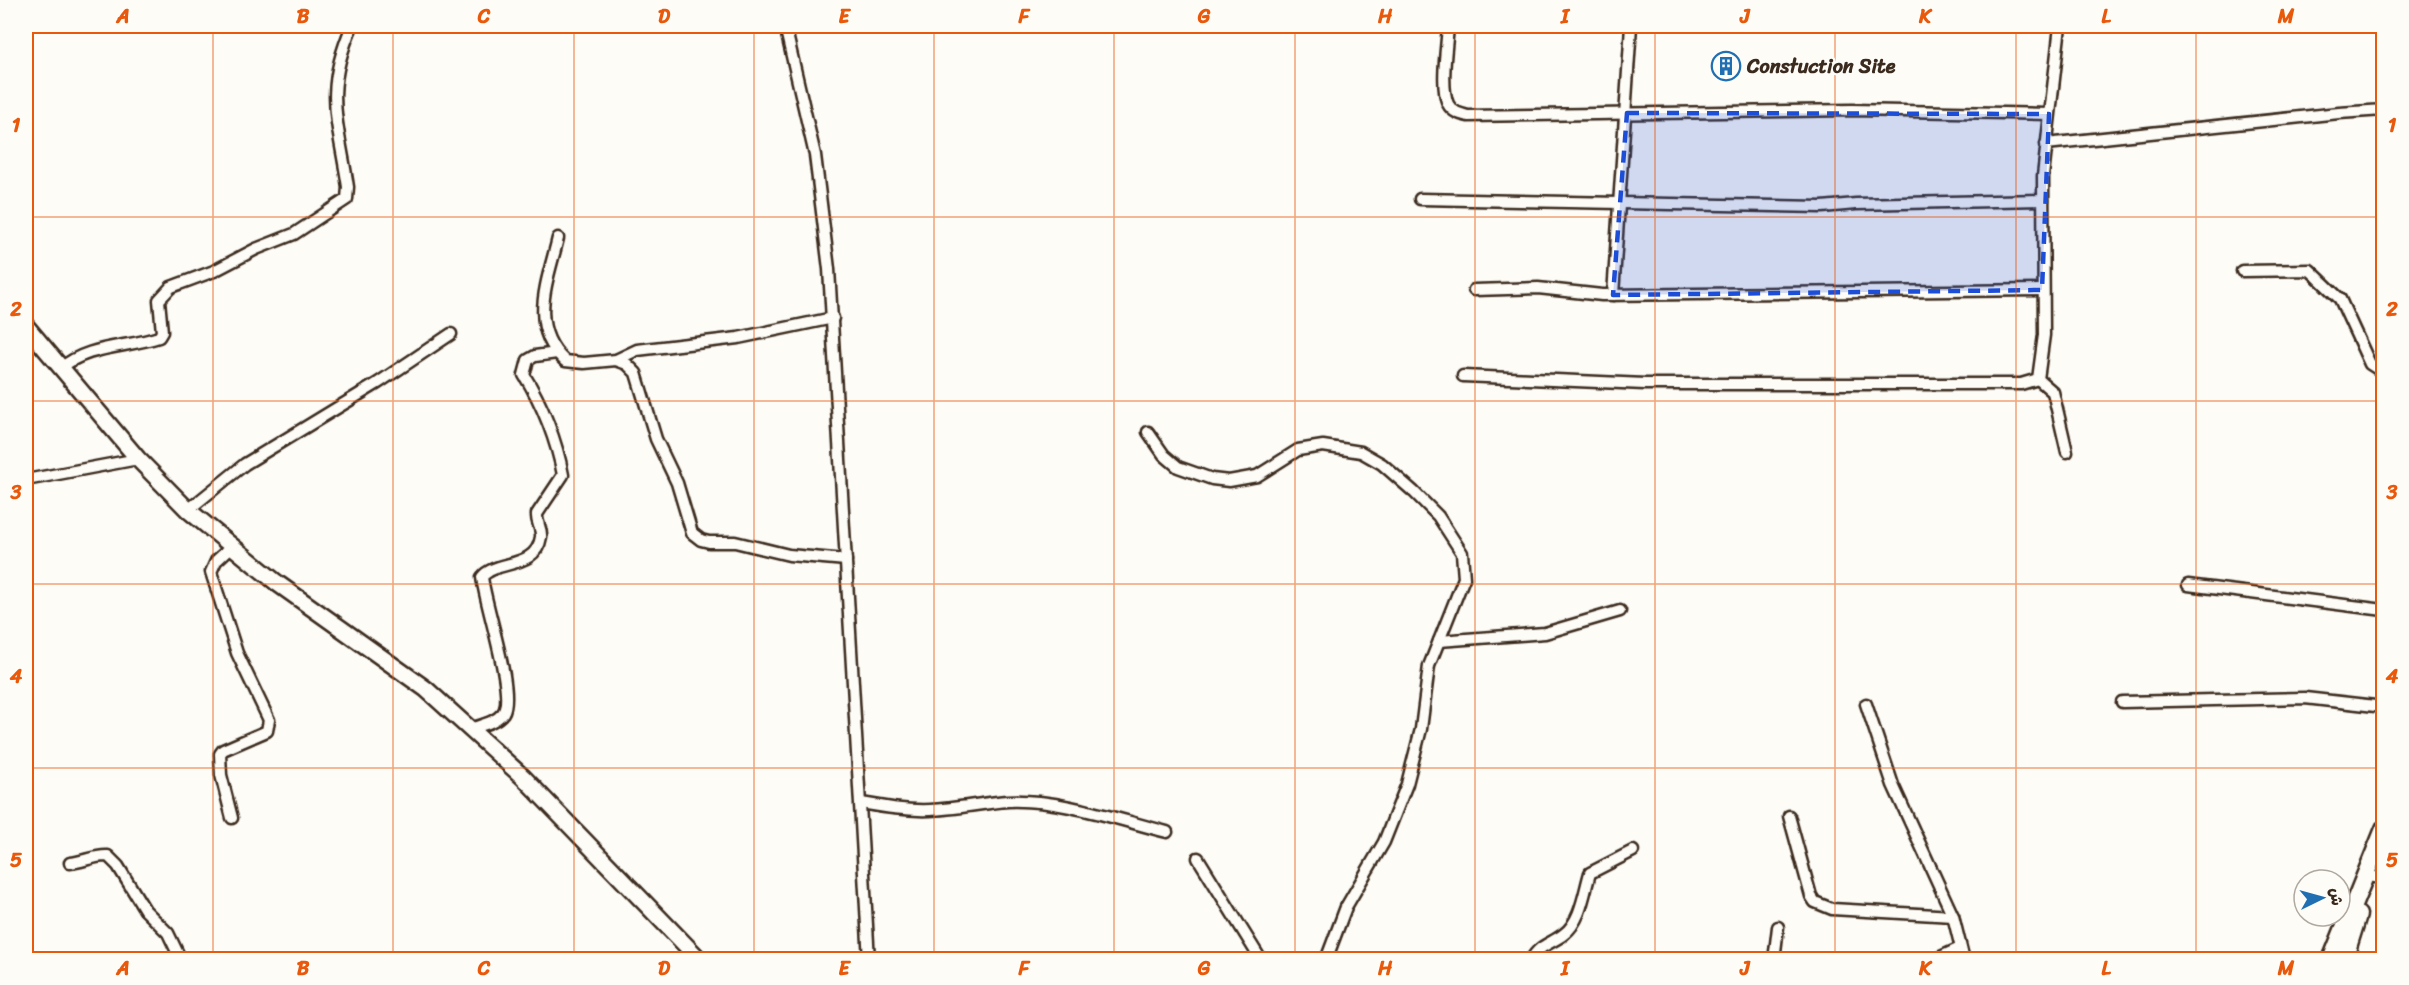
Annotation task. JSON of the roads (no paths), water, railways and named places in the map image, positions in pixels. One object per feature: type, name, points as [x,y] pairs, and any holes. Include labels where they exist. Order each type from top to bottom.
[{"type":"main road","points":[[2344,960],[2384,829]]},
{"type":"main road","points":[[2331,960],[2372,873]]},
{"type":"street","points":[[60,369],[70,360],[86,354],[159,337],[162,332],[159,300],[166,290],[219,269],[256,249],[300,231],[347,199],[348,187],[333,95],[341,53],[352,26]]},
{"type":"street","points":[[785,26],[815,155],[824,212],[833,318],[869,960]]},
{"type":"street","points":[[1448,26],[1446,82],[1448,104],[1457,114],[1863,110],[2049,114]]},
{"type":"street","points":[[1613,295],[1632,26]]},
{"type":"street","points":[[2038,379],[2044,335],[2042,290],[2046,144],[2060,26]]},
{"type":"street","points":[[2046,144],[2384,110]]},
{"type":"street","points":[[1420,199],[1822,207],[1856,204],[2043,200]]},
{"type":"street","points":[[558,238],[543,306],[542,322],[545,334],[565,361],[616,360],[627,364],[636,373],[656,439],[677,483],[692,533],[701,540],[709,542],[735,543],[789,555],[846,560]]},
{"type":"street","points":[[2242,271],[2310,270],[2340,299],[2370,364],[2384,373]]},
{"type":"street","points":[[1474,290],[1538,288],[1613,295],[2042,290]]},
{"type":"street","points":[[616,360],[637,350],[738,338],[833,318]]},
{"type":"street","points":[[26,326],[138,459],[188,510],[231,547],[426,689],[523,777],[700,960]]},
{"type":"street","points":[[188,510],[245,464],[378,384],[451,334]]},
{"type":"street","points":[[470,729],[496,720],[505,710],[507,700],[502,660],[482,578],[494,569],[516,563],[536,550],[541,537],[537,514],[563,475],[551,436],[524,375],[528,360],[535,356],[557,353]]},
{"type":"street","points":[[1463,376],[1645,384],[2021,384],[2038,379]]},
{"type":"street","points":[[2038,379],[2053,392],[2067,452]]},
{"type":"street","points":[[1148,432],[1164,455],[1178,467],[1212,479],[1228,481],[1257,476],[1292,452],[1323,446],[1347,447],[1371,456],[1414,492],[1438,516],[1462,553],[1464,578],[1429,666],[1421,729],[1407,784],[1384,842],[1346,907],[1326,960]]},
{"type":"street","points":[[26,480],[138,459]]},
{"type":"street","points":[[231,547],[216,561],[212,572],[237,652],[269,720],[267,731],[260,736],[223,750],[220,754],[221,775],[232,818]]},
{"type":"street","points":[[2188,585],[2384,610]]},
{"type":"street","points":[[1439,641],[1545,633],[1620,611]]},
{"type":"street","points":[[2122,702],[2305,698],[2384,707]]},
{"type":"street","points":[[1866,704],[1893,785],[1953,916],[1964,960]]},
{"type":"street","points":[[861,803],[907,810],[988,805],[1008,801],[1048,805],[1167,832]]},
{"type":"street","points":[[1789,816],[1815,902],[1832,909],[1953,916]]},
{"type":"street","points":[[1531,960],[1537,949],[1567,932],[1577,919],[1590,873],[1633,851]]},
{"type":"street","points":[[70,863],[87,861],[98,855],[108,856],[118,866],[145,910],[168,933],[181,960]]},
{"type":"street","points":[[1198,858],[1261,960]]},
{"type":"street","points":[[1774,960],[1778,927]]},
{"type":"street","points":[[1935,960],[1960,948]]},
{"type":"place","name":"Constuction Site","points":[[1726,66]]}]
